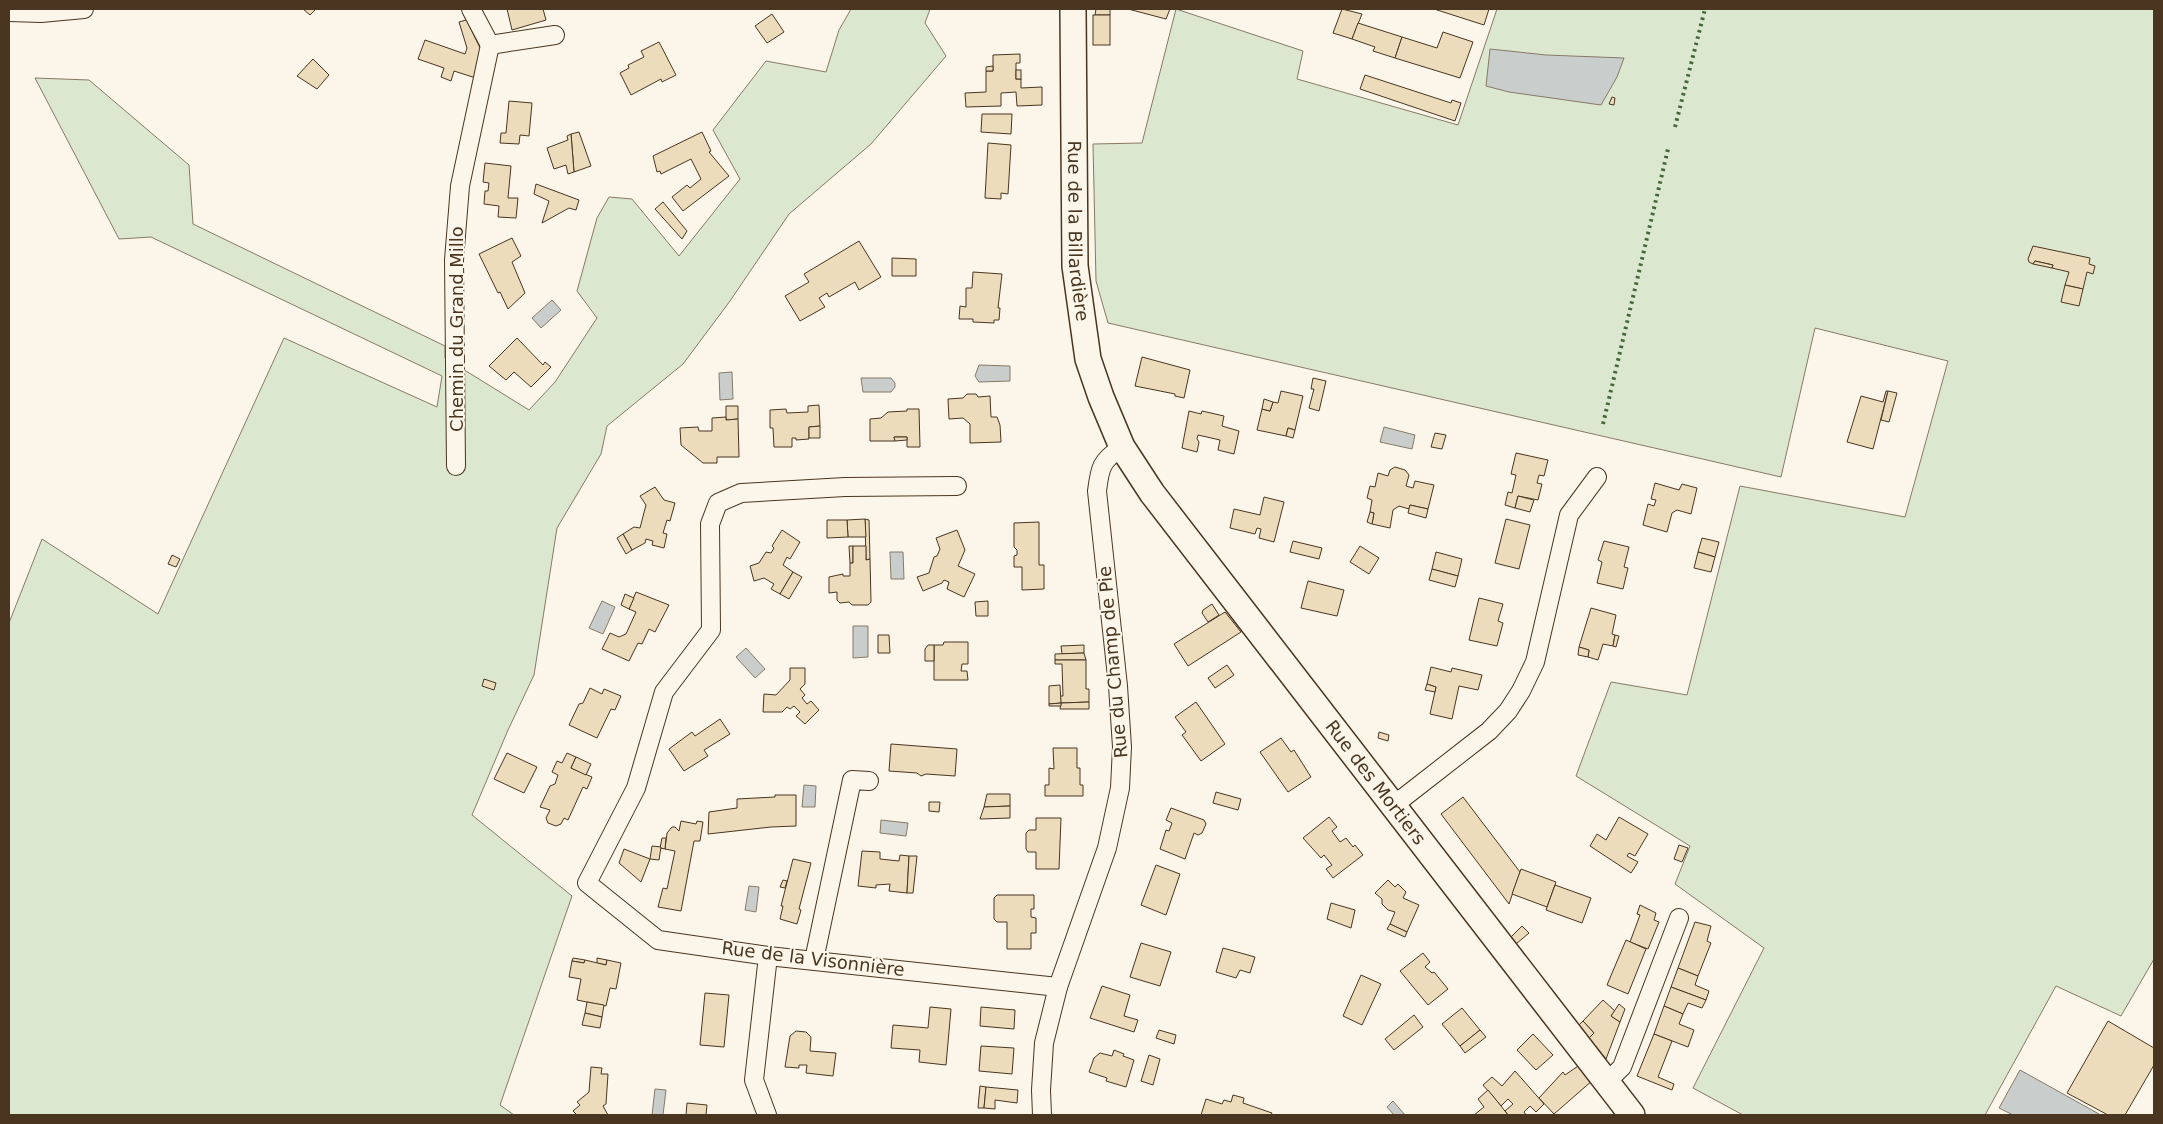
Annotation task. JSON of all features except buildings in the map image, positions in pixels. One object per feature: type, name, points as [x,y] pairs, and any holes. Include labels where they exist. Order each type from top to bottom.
[{"type":"street","points":[[9,12],[41,13],[84,9]]},
{"type":"street","points":[[472,9],[490,45],[555,35]]},
{"type":"street","name":"Rue de la Billardière","points":[[1073,9],[1075,266],[1088,359],[1101,397],[1122,447]]},
{"type":"street","name":"Chemin du Grand Millo","points":[[456,466],[454,260],[460,186],[490,45]]},
{"type":"street","name":"Rue des Mortiers","points":[[1122,447],[1158,501],[1632,1115]]},
{"type":"street","name":"Rue du Champ de Pie","points":[[1042,1115],[1041,1090],[1044,1043],[1058,987],[1107,848],[1120,788],[1122,747],[1118,686],[1097,491],[1102,464],[1111,454],[1122,447]]},
{"type":"street","points":[[1392,803],[1403,798],[1488,731],[1508,711],[1521,691],[1535,662],[1569,516],[1597,477]]},
{"type":"street","name":"Rue de la Visonnière","points":[[957,486],[845,487],[741,493],[718,504],[710,524],[711,630],[664,692],[636,788],[587,884],[658,940],[768,956],[1058,987]]},
{"type":"street","points":[[814,960],[852,780],[869,781]]},
{"type":"street","points":[[1606,1083],[1622,1067],[1679,918]]},
{"type":"street","points":[[767,1115],[754,1080],[768,956]]},
{"type":"green space","points":[[851,9],[930,9],[925,23],[946,56],[871,144],[789,214],[730,301],[683,364],[607,426],[601,454],[557,528],[534,675],[508,730],[472,815],[572,896],[500,1105],[514,1115],[9,1115],[9,623],[42,539],[158,614],[284,338],[437,407],[442,376],[151,237],[119,239],[35,78],[89,80],[189,165],[193,224],[445,346],[445,358],[529,410],[555,382],[597,318],[577,291],[597,218],[609,197],[632,199],[679,256],[740,179],[713,130],[766,61],[826,72],[839,30]]},
{"type":"green space","points":[[1176,9],[1303,51],[1297,79],[1458,125],[1497,9],[2154,9],[2154,959],[2121,1016],[2056,986],[1985,1115],[1743,1115],[1693,1088],[1764,948],[1675,884],[1690,846],[1576,776],[1611,682],[1687,695],[1740,486],[1905,517],[1948,361],[1815,328],[1781,477],[1108,323],[1096,281],[1093,144],[1142,143]]},
{"type":"shaded area","points":[[1490,49],[1546,55],[1624,58],[1617,77],[1601,105],[1509,92],[1486,86]]},
{"type":"shaded area","points":[[552,300],[561,310],[541,328],[532,318]]},
{"type":"shaded area","points":[[979,365],[1010,366],[1010,381],[979,382],[975,376]]},
{"type":"shaded area","points":[[732,372],[733,399],[720,400],[719,373]]},
{"type":"shaded area","points":[[861,378],[891,378],[895,383],[895,387],[891,392],[863,392]]},
{"type":"shaded area","points":[[1384,427],[1415,435],[1412,449],[1380,442]]},
{"type":"shaded area","points":[[890,552],[903,552],[904,579],[891,579]]},
{"type":"shaded area","points":[[602,601],[615,607],[603,634],[589,628]]},
{"type":"shaded area","points":[[853,626],[868,626],[868,657],[853,658]]},
{"type":"shaded area","points":[[746,648],[765,669],[755,678],[736,657]]},
{"type":"shaded area","points":[[804,785],[816,786],[815,807],[802,807]]},
{"type":"shaded area","points":[[881,820],[908,823],[906,836],[880,833]]},
{"type":"shaded area","points":[[749,886],[759,887],[756,912],[745,910]]},
{"type":"shaded area","points":[[2020,1070],[2099,1115],[2013,1115],[1999,1108]]},
{"type":"shaded area","points":[[655,1089],[666,1090],[663,1115],[652,1115]]},
{"type":"shaded area","points":[[1393,1101],[1405,1115],[1394,1115],[1387,1107]]},
{"type":"hedge","points":[[1675,127],[1705,9]]},
{"type":"hedge","points":[[1603,424],[1668,149]]}]
